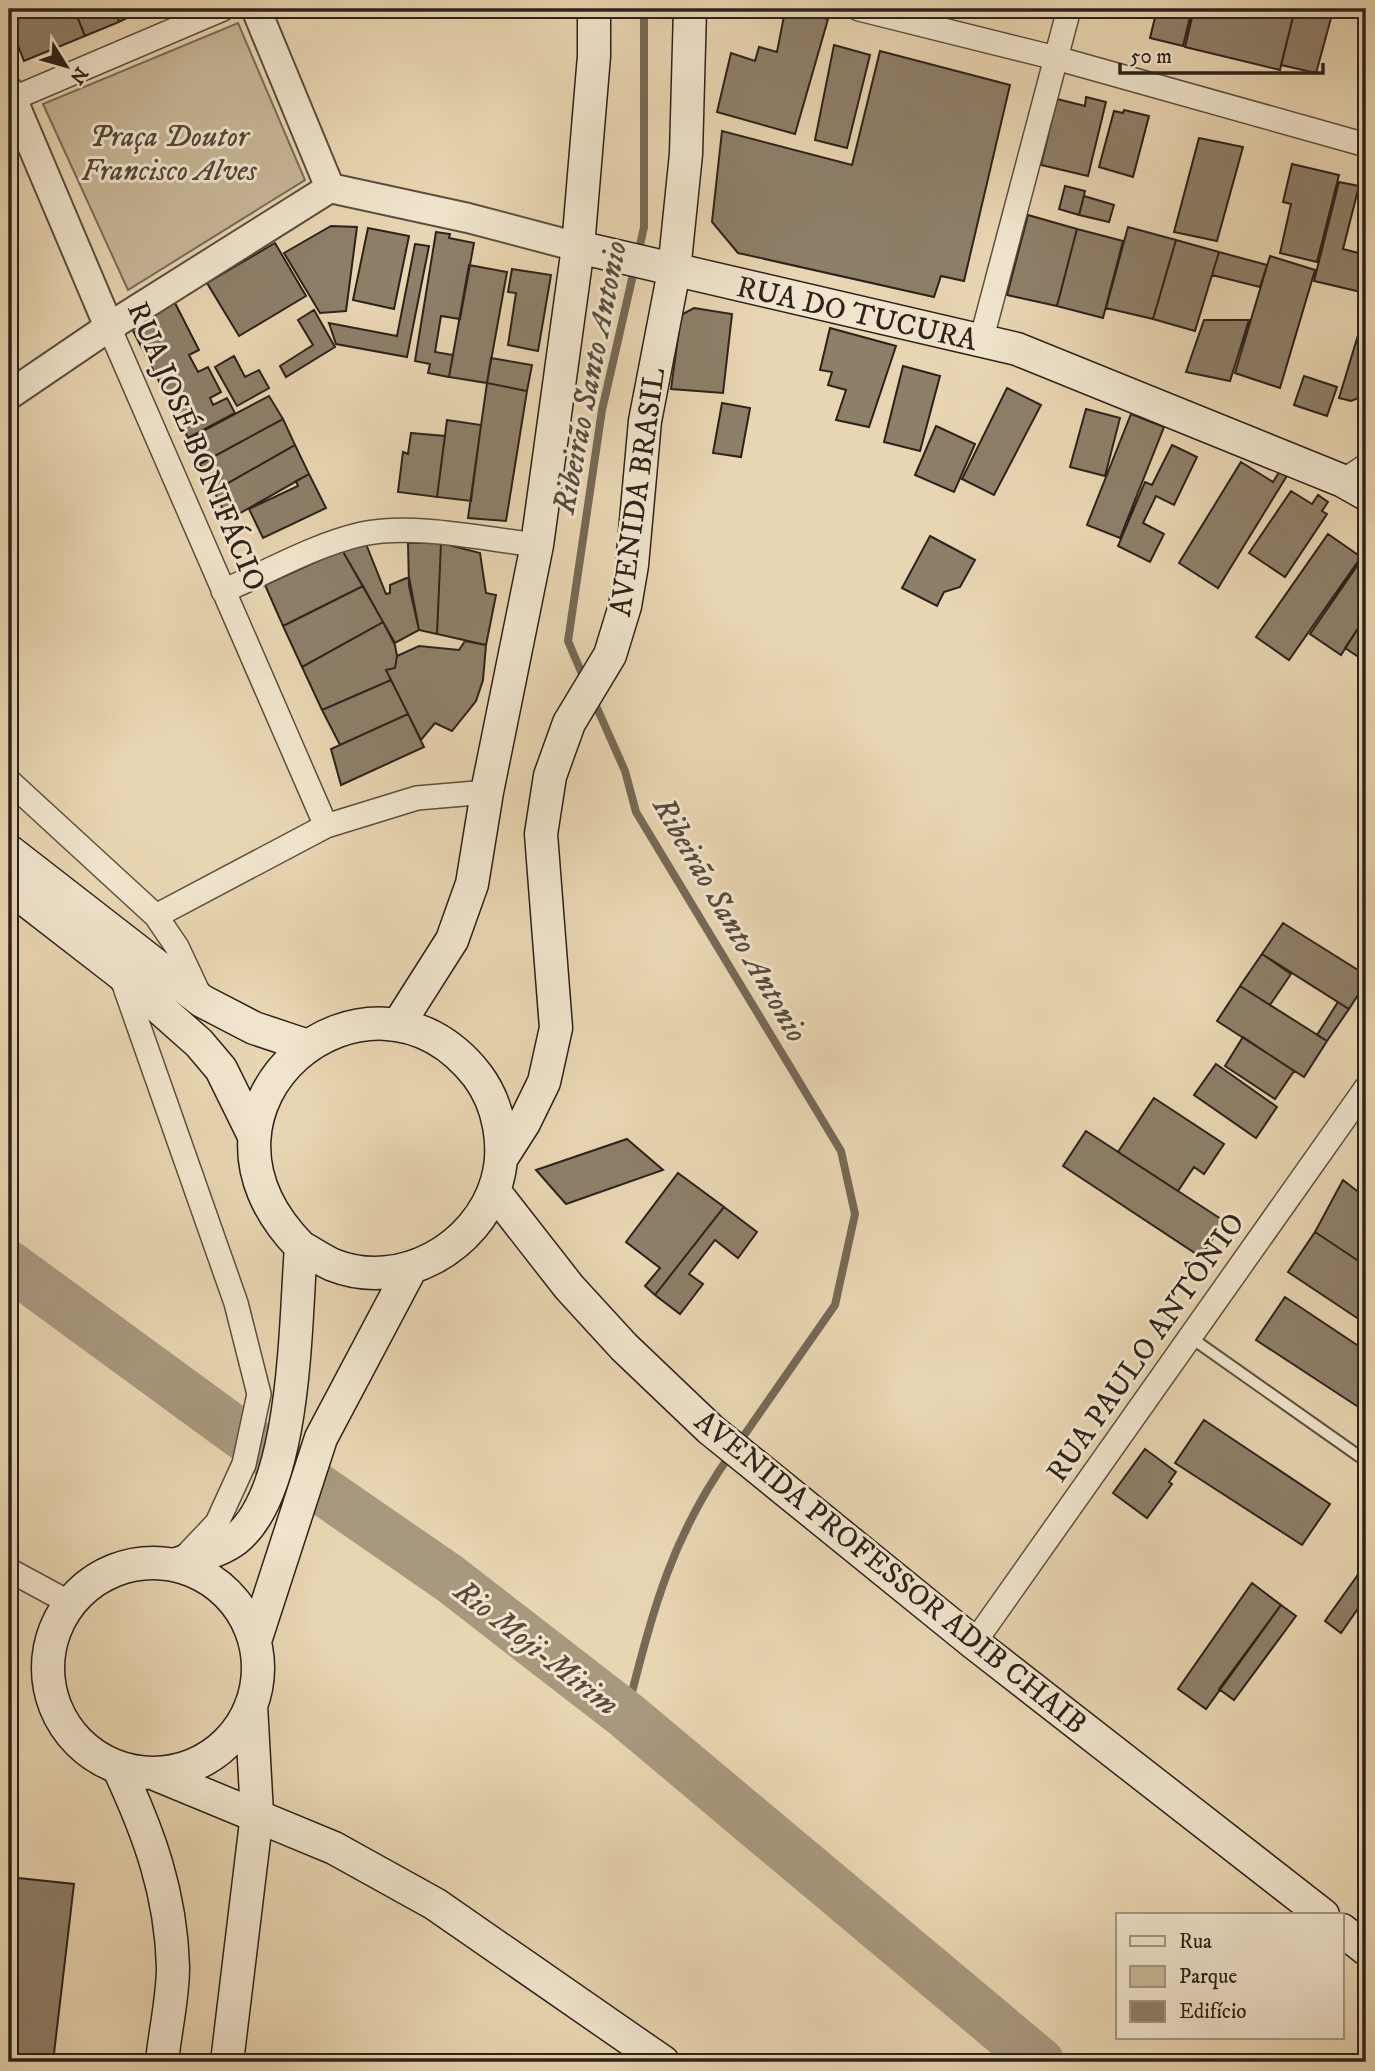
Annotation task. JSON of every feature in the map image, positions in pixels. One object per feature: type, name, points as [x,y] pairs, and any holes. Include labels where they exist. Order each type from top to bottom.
[{"type":"main road","points":[[398,1025],[452,940],[472,884],[487,792],[537,545],[589,250],[594,9]]},
{"type":"main road","name":"AVENIDA BRASIL","points":[[501,1159],[524,1123],[544,1082],[556,1028],[541,834],[550,776],[569,723],[610,655],[625,606],[632,565],[645,421],[666,269],[686,154],[690,9]]},
{"type":"main road","name":"RUA DO TUCURA","points":[[589,250],[1017,349],[1358,480]]},
{"type":"main road","points":[[9,851],[202,1001],[254,1028],[308,1046]]},
{"type":"main road","points":[[9,887],[120,973],[199,1043],[221,1069],[254,1136]]},
{"type":"main road","points":[[398,1025],[433,1037],[463,1058],[486,1087],[499,1121],[501,1159],[494,1191],[481,1217],[462,1240],[438,1257],[411,1268],[372,1272],[335,1266],[301,1247],[279,1225],[263,1198],[255,1168],[254,1136],[263,1102],[281,1070],[308,1046],[350,1027],[398,1025]]},
{"type":"main road","name":"AVENIDA PROFESSOR ADIB CHAIB","points":[[494,1191],[587,1307],[624,1347],[710,1429],[975,1643],[1320,1913]]},
{"type":"main road","points":[[177,1564],[235,1540],[254,1519],[266,1497],[289,1415],[301,1247]]},
{"type":"main road","points":[[154,1774],[184,1769],[213,1755],[236,1733],[251,1705],[257,1684],[255,1641],[321,1438],[411,1268]]},
{"type":"main road","points":[[255,1641],[240,1607],[212,1580],[177,1564],[141,1563],[106,1573],[70,1603],[56,1625],[47,1661],[51,1697],[67,1730],[93,1755],[118,1767],[154,1774],[334,1847],[435,1904],[663,2062]]},
{"type":"main road","points":[[227,2062],[257,1814],[251,1705]]},
{"type":"main road","points":[[118,1767],[146,1825],[163,1881],[173,1968],[162,2062]]},
{"type":"main road","points":[[1344,1932],[1366,1949]]},
{"type":"street","points":[[10,95],[223,9]]},
{"type":"street","points":[[9,395],[109,327],[330,188],[256,9]]},
{"type":"street","points":[[859,9],[1056,58],[1366,145]]},
{"type":"street","points":[[981,341],[1069,9]]},
{"type":"street","name":"RUA JOSÉ BONIFÁCIO","points":[[10,95],[326,825]]},
{"type":"street","name":"RUA DO TUCURA","points":[[330,188],[468,218],[589,250]]},
{"type":"street","points":[[223,591],[361,534],[399,530],[537,545]]},
{"type":"street","points":[[9,781],[156,916],[177,947],[202,1001]]},
{"type":"street","points":[[156,916],[326,825],[417,798],[487,792]]},
{"type":"street","points":[[120,973],[236,1303],[258,1394],[244,1464],[217,1523],[177,1564]]},
{"type":"street","name":"RUA PAULO ANTÔNIO","points":[[975,1643],[1366,1088]]},
{"type":"street","points":[[9,1570],[70,1603]]},
{"type":"lane","points":[[1190,1338],[1366,1461]]},
{"type":"green space","name":"Praça Doutor Francisco Alves","points":[[238,23],[305,180],[128,290],[43,104]]},
{"type":"building","points":[[9,9],[74,9],[85,36],[24,61],[9,22]]},
{"type":"building","points":[[74,9],[114,9],[119,22],[85,36]]},
{"type":"building","points":[[114,9],[146,9],[119,22]]},
{"type":"building","points":[[1157,9],[1192,9],[1183,46],[1150,38]]},
{"type":"building","points":[[1194,9],[1295,9],[1280,70],[1185,47]]},
{"type":"building","points":[[1295,9],[1333,11],[1316,73],[1281,65]]},
{"type":"building","points":[[785,11],[828,19],[795,134],[717,112],[731,53],[755,61],[759,47],[777,52]]},
{"type":"building","points":[[834,45],[870,55],[847,148],[815,140]]},
{"type":"building","points":[[880,51],[1010,85],[964,281],[941,276],[934,297],[738,253],[712,222],[722,131],[852,165]]},
{"type":"building","points":[[1086,97],[1106,102],[1088,176],[1041,165],[1057,99],[1085,106]]},
{"type":"building","points":[[1124,110],[1149,116],[1133,177],[1099,167],[1114,111],[1123,113]]},
{"type":"building","points":[[1199,138],[1243,147],[1217,241],[1174,232]]},
{"type":"building","points":[[1292,164],[1339,175],[1317,262],[1280,253],[1291,204],[1283,202]]},
{"type":"building","points":[[1339,182],[1359,186],[1343,249],[1366,255],[1361,292],[1314,281]]},
{"type":"building","points":[[1065,186],[1085,191],[1079,215],[1059,209]]},
{"type":"building","points":[[1084,196],[1114,205],[1109,222],[1079,215]]},
{"type":"building","points":[[1028,215],[1077,229],[1057,306],[1007,295]]},
{"type":"building","points":[[331,226],[357,227],[346,311],[320,313],[284,253]]},
{"type":"building","points":[[1128,227],[1176,240],[1153,319],[1106,308]]},
{"type":"building","points":[[368,228],[409,236],[394,309],[353,300]]},
{"type":"building","points":[[1077,229],[1123,241],[1103,318],[1057,306]]},
{"type":"building","points":[[436,232],[450,234],[449,238],[474,243],[460,319],[441,316],[435,352],[453,355],[449,377],[428,373],[430,364],[415,361]]},
{"type":"building","points":[[1176,240],[1219,252],[1195,331],[1153,319]]},
{"type":"building","points":[[275,243],[306,296],[239,336],[207,283]]},
{"type":"building","points":[[415,244],[429,246],[407,357],[336,344],[329,323],[397,336]]},
{"type":"building","points":[[1219,252],[1267,265],[1260,287],[1212,275]]},
{"type":"building","points":[[1270,256],[1315,270],[1280,388],[1235,373]]},
{"type":"building","points":[[469,265],[507,272],[487,383],[449,377]]},
{"type":"building","points":[[512,269],[551,275],[538,351],[508,345],[516,293],[508,292]]},
{"type":"building","points":[[174,301],[199,350],[189,355],[198,372],[208,367],[221,392],[210,398],[213,405],[227,398],[235,413],[188,438],[130,325]]},
{"type":"building","points":[[694,308],[732,314],[723,393],[671,389],[681,315]]},
{"type":"building","points":[[314,310],[335,347],[286,377],[280,366],[313,345],[298,320]]},
{"type":"building","points":[[1204,320],[1249,320],[1230,381],[1186,372]]},
{"type":"building","points":[[1362,322],[1366,323],[1366,395],[1351,401],[1339,398]]},
{"type":"building","points":[[830,328],[896,346],[869,427],[836,420],[846,390],[828,385],[832,372],[820,370]]},
{"type":"building","points":[[234,356],[245,377],[259,370],[269,388],[237,406],[215,367]]},
{"type":"building","points":[[491,358],[532,365],[527,391],[487,383]]},
{"type":"building","points":[[903,366],[940,376],[920,451],[884,442]]},
{"type":"building","points":[[1304,376],[1337,387],[1327,416],[1294,405]]},
{"type":"building","points":[[487,383],[527,391],[506,521],[468,518]]},
{"type":"building","points":[[1007,388],[1041,405],[994,495],[962,479]]},
{"type":"building","points":[[269,396],[283,419],[200,464],[186,440]]},
{"type":"building","points":[[722,403],[750,408],[741,457],[713,453]]},
{"type":"building","points":[[1086,409],[1120,418],[1105,476],[1070,467]]},
{"type":"building","points":[[1131,414],[1164,427],[1120,538],[1087,525]]},
{"type":"building","points":[[283,419],[295,445],[214,491],[200,464]]},
{"type":"building","points":[[447,420],[481,425],[471,501],[437,497]]},
{"type":"building","points":[[936,426],[975,444],[954,492],[915,475]]},
{"type":"building","points":[[411,433],[445,436],[437,497],[398,492],[403,452],[408,454]]},
{"type":"building","points":[[295,445],[309,474],[228,520],[214,491]]},
{"type":"building","points":[[1172,445],[1197,457],[1174,505],[1156,496],[1143,523],[1164,534],[1150,562],[1118,546],[1145,482],[1152,485]]},
{"type":"building","points":[[1241,462],[1273,482],[1281,469],[1288,474],[1218,588],[1179,563]]},
{"type":"building","points":[[309,474],[326,508],[263,538],[249,509],[298,486],[296,481]]},
{"type":"building","points":[[1291,491],[1312,504],[1318,495],[1328,502],[1322,511],[1327,514],[1285,577],[1249,553]]},
{"type":"building","points":[[1328,534],[1361,557],[1289,660],[1256,637]]},
{"type":"building","points":[[930,536],[975,560],[960,587],[944,592],[937,606],[902,588]]},
{"type":"building","points":[[364,539],[386,594],[390,593],[390,585],[409,577],[419,630],[395,643],[342,550]]},
{"type":"building","points":[[408,543],[441,543],[437,634],[419,630],[409,586]]},
{"type":"building","points":[[441,543],[480,553],[486,593],[496,595],[486,645],[437,634]]},
{"type":"building","points":[[342,550],[363,586],[283,626],[265,585]]},
{"type":"building","points":[[1366,553],[1366,616],[1341,655],[1310,634]]},
{"type":"building","points":[[363,586],[383,622],[302,667],[283,626]]},
{"type":"building","points":[[1363,621],[1366,623],[1366,662],[1345,648]]},
{"type":"building","points":[[383,622],[395,645],[397,656],[395,668],[386,670],[391,680],[322,710],[302,667]]},
{"type":"building","points":[[465,641],[486,645],[483,680],[476,701],[452,731],[435,723],[421,740],[386,670],[395,668],[397,656],[419,646],[459,650]]},
{"type":"building","points":[[391,680],[408,714],[340,745],[322,710]]},
{"type":"building","points":[[408,714],[424,747],[341,785],[331,749]]},
{"type":"building","points":[[1283,923],[1366,975],[1366,982],[1349,1009],[1262,954]]},
{"type":"building","points":[[1262,954],[1291,974],[1270,1005],[1240,986]]},
{"type":"building","points":[[1240,986],[1327,1041],[1304,1077],[1217,1021]]},
{"type":"building","points":[[1338,1002],[1349,1009],[1327,1041],[1317,1035]]},
{"type":"building","points":[[1243,1037],[1294,1071],[1275,1099],[1225,1066]]},
{"type":"building","points":[[1216,1064],[1277,1107],[1256,1138],[1194,1095]]},
{"type":"building","points":[[1154,1098],[1224,1144],[1204,1174],[1194,1167],[1178,1191],[1118,1152]]},
{"type":"building","points":[[1086,1131],[1224,1221],[1201,1257],[1063,1166]]},
{"type":"building","points":[[627,1139],[663,1170],[566,1204],[536,1170]]},
{"type":"building","points":[[678,1173],[724,1207],[655,1295],[645,1286],[660,1268],[626,1242]]},
{"type":"building","points":[[1343,1180],[1366,1198],[1366,1266],[1315,1232]]},
{"type":"building","points":[[724,1207],[757,1232],[738,1258],[715,1240],[689,1274],[703,1284],[680,1314],[655,1295]]},
{"type":"building","points":[[1315,1232],[1366,1266],[1366,1324],[1288,1272]]},
{"type":"building","points":[[1285,1297],[1366,1351],[1366,1412],[1256,1340]]},
{"type":"building","points":[[1204,1420],[1330,1504],[1302,1545],[1175,1463]]},
{"type":"building","points":[[1145,1449],[1176,1472],[1169,1482],[1172,1484],[1147,1518],[1113,1493]]},
{"type":"building","points":[[1366,1563],[1366,1582],[1357,1576]]},
{"type":"building","points":[[1357,1576],[1366,1582],[1366,1597],[1341,1633],[1325,1621]]},
{"type":"building","points":[[1252,1583],[1281,1605],[1206,1709],[1178,1689]]},
{"type":"building","points":[[1281,1605],[1296,1616],[1234,1700],[1219,1689]]},
{"type":"building","points":[[9,1877],[74,1884],[53,2062],[9,2062]]},
{"type":"waterway","name":"Ribeirão Santo Antonio","points":[[638,254],[644,227],[644,9]]},
{"type":"waterway","name":"Ribeirão Santo Antonio","points":[[585,681],[568,641],[602,410],[635,266]]},
{"type":"waterway","name":"Ribeirão Santo Antonio","points":[[593,699],[625,771],[636,812],[841,1151],[855,1214],[835,1305],[738,1444]]},
{"type":"waterway","name":"Rio Moji-Mirim","points":[[9,1265],[236,1431],[449,1578],[626,1715],[1040,2062]]},
{"type":"waterway","name":"Ribeirão Santo Antonio","points":[[626,1715],[654,1611],[677,1549],[709,1487],[730,1455]]}]
